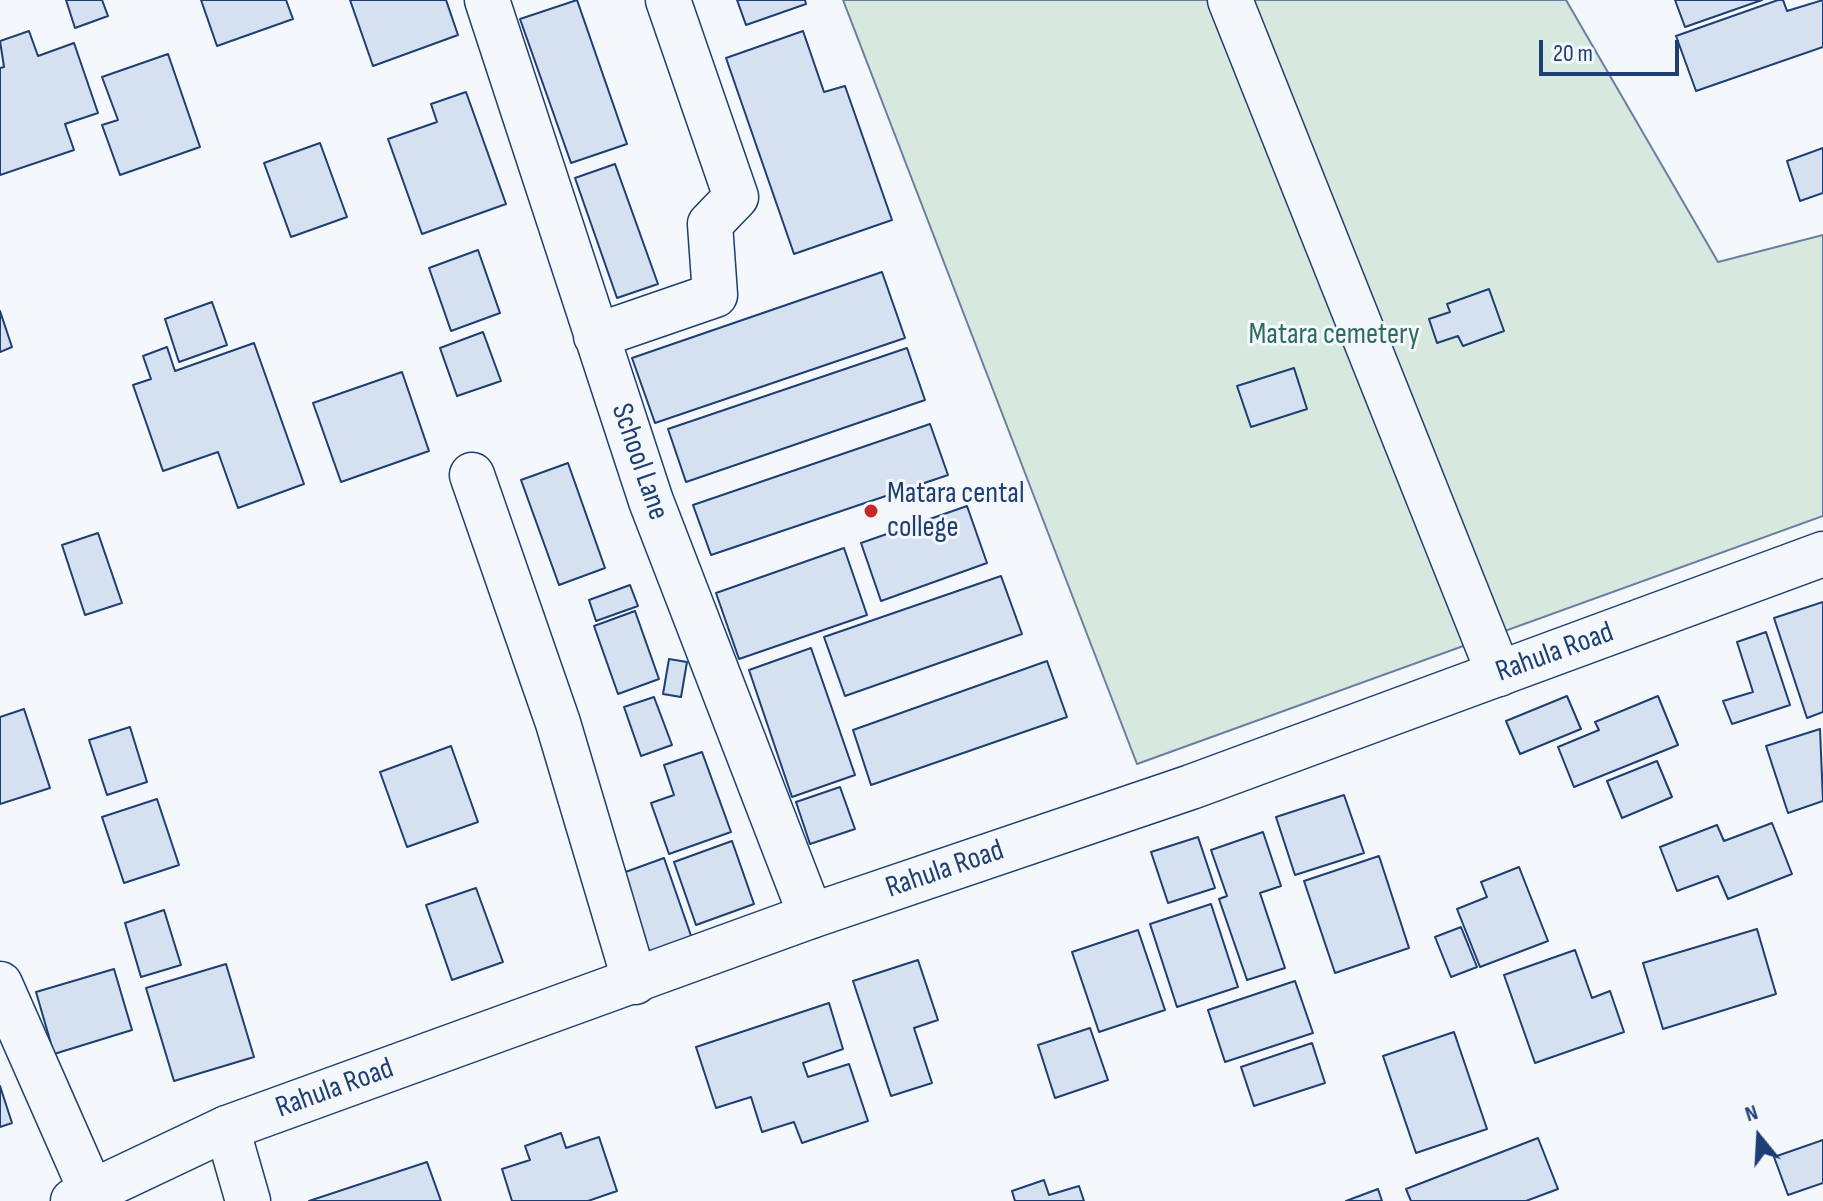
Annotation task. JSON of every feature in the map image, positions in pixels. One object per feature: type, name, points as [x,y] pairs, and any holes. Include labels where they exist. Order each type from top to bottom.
[{"type":"street","name":"School Lane","points":[[487,0],[656,516],[811,916]]},
{"type":"street","points":[[596,336],[715,295],[710,224],[736,197],[668,0]]},
{"type":"street","points":[[1230,0],[1499,674]]},
{"type":"street","points":[[472,475],[558,723],[635,982]]},
{"type":"street","name":"Rahula Road","points":[[83,1198],[227,1128],[811,916],[1191,787],[1823,554]]},
{"type":"street","points":[[0,984],[83,1198]]},
{"type":"street","points":[[227,1128],[248,1201]]},
{"type":"green space","name":"Matara cemetery","points":[[843,0],[1566,0],[1718,262],[1823,235],[1823,516],[1137,764]]},
{"type":"building","points":[[66,0],[102,0],[108,16],[75,28]]},
{"type":"building","points":[[201,0],[286,0],[293,19],[217,46]]},
{"type":"building","points":[[350,0],[446,0],[458,35],[373,66]]},
{"type":"building","points":[[577,0],[627,144],[571,163],[520,19]]},
{"type":"building","points":[[737,0],[805,0],[806,4],[746,25]]},
{"type":"building","points":[[1675,0],[1762,0],[1685,27]]},
{"type":"building","points":[[1783,0],[1787,11],[1823,0],[1823,47],[1696,91],[1676,36]]},
{"type":"building","points":[[29,31],[38,56],[74,43],[98,113],[65,124],[74,150],[0,175],[0,68],[4,67],[0,41]]},
{"type":"building","points":[[803,31],[824,92],[845,86],[892,220],[794,254],[726,58]]},
{"type":"building","points":[[168,54],[200,147],[120,175],[102,125],[118,120],[102,77]]},
{"type":"building","points":[[466,92],[506,204],[422,234],[388,139],[437,122],[431,104]]},
{"type":"building","points":[[320,143],[347,217],[291,237],[264,163]]},
{"type":"building","points":[[1823,148],[1823,193],[1800,201],[1787,161]]},
{"type":"building","points":[[615,164],[658,284],[617,298],[575,178]]},
{"type":"building","points":[[478,250],[500,313],[451,331],[429,268]]},
{"type":"building","points":[[882,272],[905,338],[655,423],[632,358]]},
{"type":"building","points":[[1489,289],[1504,331],[1463,346],[1458,336],[1437,343],[1429,319],[1450,312],[1447,304]]},
{"type":"building","points":[[212,302],[227,345],[179,362],[165,319]]},
{"type":"building","points":[[0,311],[12,347],[0,352]]},
{"type":"building","points":[[483,332],[501,381],[457,396],[440,348]]},
{"type":"building","points":[[254,343],[304,484],[238,508],[218,452],[163,471],[133,385],[151,379],[143,356],[167,347],[175,371]]},
{"type":"building","points":[[907,348],[925,400],[686,482],[668,429]]},
{"type":"building","points":[[1294,368],[1307,409],[1251,427],[1237,386]]},
{"type":"building","points":[[402,372],[429,451],[341,482],[313,403]]},
{"type":"building","points":[[930,424],[948,475],[711,555],[693,505]]},
{"type":"building","points":[[568,463],[605,568],[559,585],[521,480]]},
{"type":"building","points":[[967,506],[987,563],[881,601],[861,543]]},
{"type":"building","points":[[98,533],[122,603],[85,615],[62,545]]},
{"type":"building","points":[[844,548],[867,615],[739,659],[716,593]]},
{"type":"building","points":[[1001,576],[1022,634],[845,696],[824,637]]},
{"type":"building","points":[[630,585],[638,606],[596,621],[589,600]]},
{"type":"building","points":[[1823,602],[1823,712],[1807,718],[1774,618]]},
{"type":"building","points":[[635,611],[659,679],[618,694],[594,626]]},
{"type":"building","points":[[1766,632],[1790,705],[1732,724],[1723,701],[1753,692],[1737,642]]},
{"type":"building","points":[[811,648],[855,775],[792,797],[749,670]]},
{"type":"building","points":[[669,659],[687,662],[681,697],[663,694]]},
{"type":"building","points":[[1047,661],[1067,717],[871,785],[853,730]]},
{"type":"building","points":[[1567,696],[1581,729],[1520,754],[1506,721]]},
{"type":"building","points":[[1658,696],[1678,745],[1574,787],[1558,747],[1599,730],[1595,722]]},
{"type":"building","points":[[654,697],[672,745],[641,756],[624,707]]},
{"type":"building","points":[[24,709],[50,788],[0,804],[0,717]]},
{"type":"building","points":[[130,727],[147,782],[107,795],[89,740]]},
{"type":"building","points":[[1820,729],[1823,801],[1788,813],[1766,746]]},
{"type":"building","points":[[451,746],[478,822],[407,847],[380,772]]},
{"type":"building","points":[[702,752],[731,832],[669,854],[651,803],[674,795],[664,765]]},
{"type":"building","points":[[1657,761],[1672,797],[1622,818],[1607,781]]},
{"type":"building","points":[[840,787],[855,829],[810,844],[796,802]]},
{"type":"building","points":[[1344,795],[1364,853],[1295,875],[1276,817]]},
{"type":"building","points":[[157,799],[179,865],[124,883],[102,817]]},
{"type":"building","points":[[1772,823],[1792,874],[1728,899],[1718,876],[1677,891],[1660,847],[1717,825],[1724,841]]},
{"type":"building","points":[[1263,832],[1281,886],[1260,893],[1285,968],[1247,980],[1219,899],[1227,896],[1211,850]]},
{"type":"building","points":[[1198,837],[1215,888],[1168,903],[1151,852]]},
{"type":"building","points":[[732,841],[754,904],[696,925],[674,862]]},
{"type":"building","points":[[1379,856],[1409,948],[1335,973],[1304,881]]},
{"type":"building","points":[[664,858],[696,950],[641,969],[609,878]]},
{"type":"building","points":[[1519,867],[1548,941],[1480,967],[1457,909],[1487,897],[1481,882]]},
{"type":"building","points":[[476,888],[503,962],[452,980],[426,905]]},
{"type":"building","points":[[1211,904],[1238,987],[1177,1007],[1150,924]]},
{"type":"building","points":[[164,910],[181,965],[141,977],[125,923]]},
{"type":"building","points":[[1461,927],[1477,967],[1451,977],[1435,937]]},
{"type":"building","points":[[1757,929],[1776,994],[1663,1029],[1643,963]]},
{"type":"building","points":[[1138,930],[1165,1010],[1099,1032],[1072,952]]},
{"type":"building","points":[[1575,950],[1592,998],[1610,991],[1624,1032],[1535,1063],[1504,975]]},
{"type":"building","points":[[918,960],[938,1020],[914,1028],[932,1083],[891,1096],[853,981]]},
{"type":"building","points":[[226,964],[254,1057],[174,1081],[146,988]]},
{"type":"building","points":[[114,969],[132,1030],[54,1054],[36,992]]},
{"type":"building","points":[[1295,981],[1313,1033],[1225,1062],[1208,1010]]},
{"type":"building","points":[[829,1003],[843,1049],[803,1063],[808,1077],[849,1064],[868,1121],[802,1143],[794,1122],[762,1132],[751,1097],[716,1108],[696,1047]]},
{"type":"building","points":[[1090,1028],[1108,1080],[1055,1098],[1038,1045]]},
{"type":"building","points":[[1454,1032],[1487,1129],[1416,1153],[1383,1056]]},
{"type":"building","points":[[1312,1043],[1325,1083],[1254,1106],[1241,1067]]},
{"type":"building","points":[[0,1086],[12,1123],[0,1127]]},
{"type":"building","points":[[561,1133],[566,1148],[599,1137],[617,1191],[588,1201],[512,1201],[502,1169],[530,1160],[525,1146]]},
{"type":"building","points":[[1538,1138],[1558,1189],[1526,1201],[1411,1201],[1406,1189]]},
{"type":"building","points":[[1823,1140],[1823,1183],[1788,1195],[1774,1157]]},
{"type":"building","points":[[427,1162],[441,1201],[309,1201]]},
{"type":"building","points":[[1044,1180],[1049,1195],[1079,1186],[1084,1201],[1015,1201],[1012,1191]]},
{"type":"building","points":[[1378,1189],[1382,1201],[1346,1201]]},
{"type":"place","name":"Matara cental college","points":[[871,511]]}]
